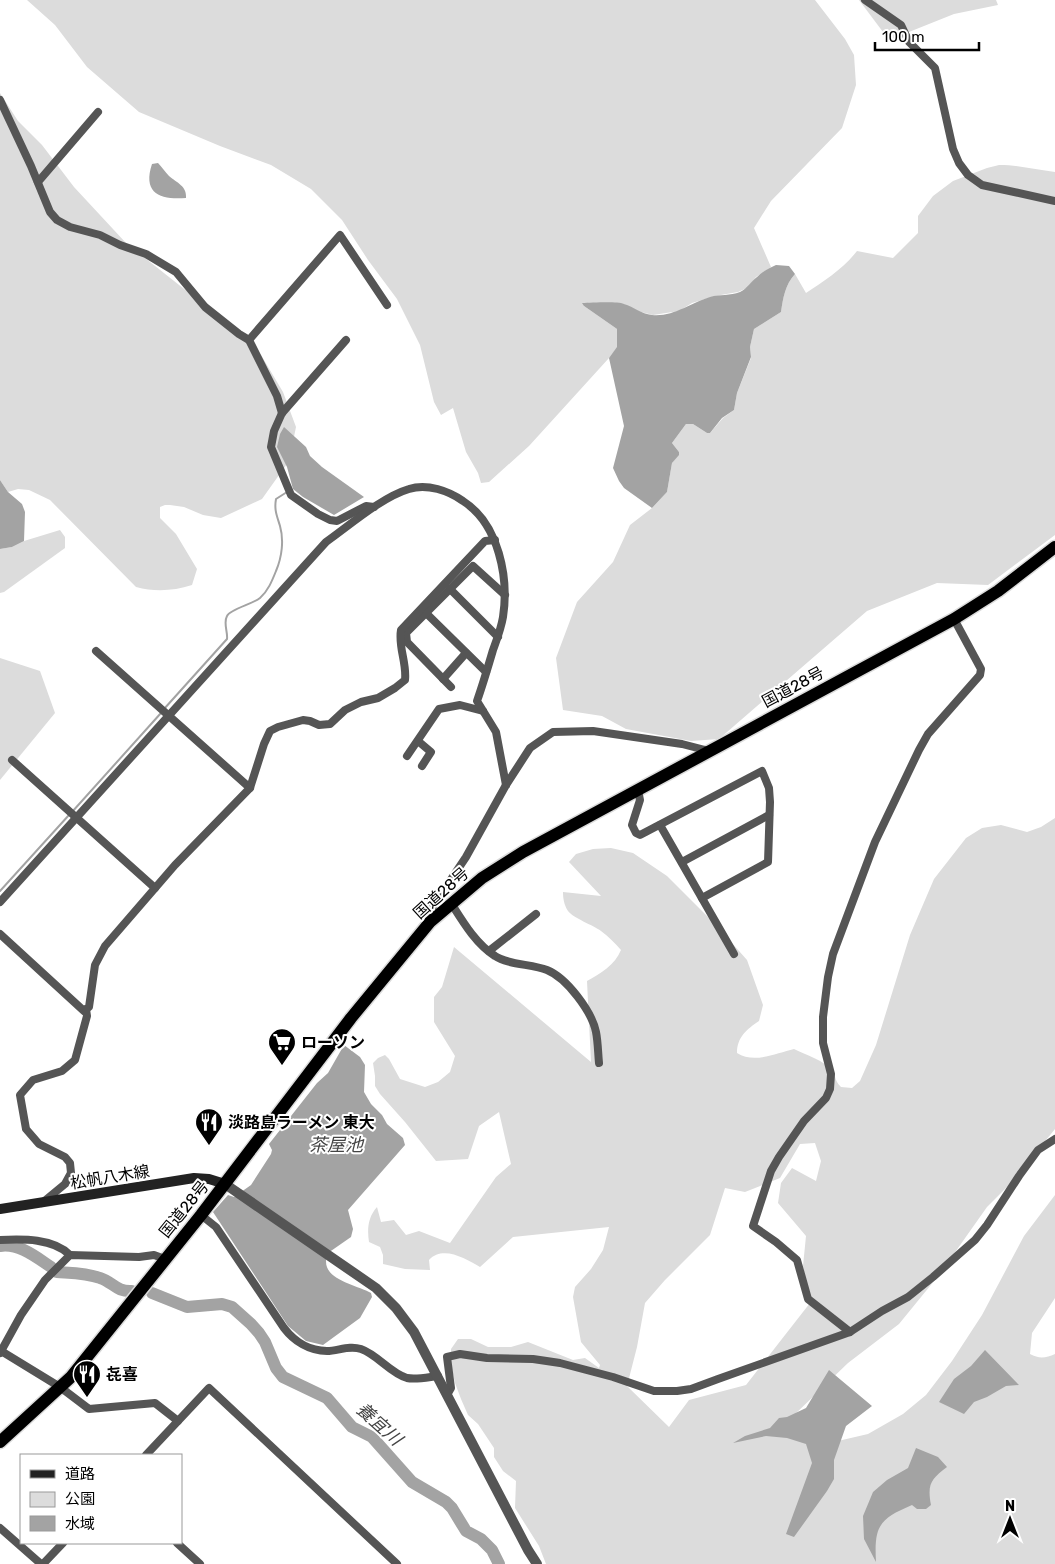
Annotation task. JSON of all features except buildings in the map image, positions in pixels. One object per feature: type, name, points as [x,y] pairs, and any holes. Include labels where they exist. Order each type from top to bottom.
[{"type":"highway","name":"国道28号","points":[[0,1442],[71,1377],[225,1184],[351,1018],[430,922],[451,903],[482,878],[515,857],[954,619],[998,591],[1055,547]]},
{"type":"main road","name":"松帆八木線","points":[[0,1209],[194,1178],[208,1179],[225,1184]]},
{"type":"street","points":[[865,0],[901,26],[909,42],[935,68],[953,149],[959,163],[968,175],[982,185],[1055,202]]},
{"type":"street","points":[[0,100],[50,212],[57,220],[70,227],[100,235],[120,245],[146,254],[176,272],[205,307],[249,340],[277,396],[282,413]]},
{"type":"street","points":[[38,182],[98,112]]},
{"type":"street","points":[[249,340],[340,235],[387,305]]},
{"type":"street","points":[[346,340],[282,413],[274,431],[271,447],[289,492],[318,514],[337,521],[366,506],[374,507]]},
{"type":"street","points":[[0,902],[167,715],[326,542],[374,507],[412,488],[433,488],[446,491],[467,503],[482,520],[495,540],[502,569],[505,595],[503,619],[477,701],[496,732],[506,785]]},
{"type":"street","points":[[42,1203],[65,1184],[71,1173],[70,1163],[65,1157],[39,1144],[26,1129],[20,1095],[33,1080],[62,1071],[75,1060],[87,1016],[86,1009],[89,1007],[95,965],[104,946],[155,888],[250,788],[264,744],[270,732],[278,727],[303,720],[319,725],[330,724],[345,710],[361,702],[378,698],[405,680],[406,673],[400,639],[401,630],[486,541],[495,540]]},
{"type":"street","points":[[451,687],[407,642],[406,634],[473,566],[505,595]]},
{"type":"street","points":[[450,590],[498,637]]},
{"type":"street","points":[[426,613],[486,672]]},
{"type":"street","points":[[850,1332],[808,1299],[797,1260],[753,1226],[768,1178],[779,1157],[804,1121],[826,1098],[830,1089],[831,1074],[823,1043],[823,1017],[828,978],[833,954],[876,842],[928,734],[980,675],[981,670],[954,619]]},
{"type":"street","points":[[96,651],[250,788]]},
{"type":"street","points":[[443,679],[466,653]]},
{"type":"street","points":[[407,756],[439,709],[460,705],[483,711]]},
{"type":"street","points":[[430,922],[428,914],[466,857],[506,785],[530,748],[553,732],[593,731],[682,744],[709,751]]},
{"type":"street","points":[[418,741],[430,752],[422,766]]},
{"type":"street","points":[[12,760],[155,888]]},
{"type":"street","points":[[638,790],[640,800],[632,825],[636,834],[640,835],[762,770],[769,788],[768,862],[702,898]]},
{"type":"street","points":[[682,862],[769,815]]},
{"type":"street","points":[[660,825],[734,954]]},
{"type":"street","points":[[451,903],[466,926],[496,957],[548,971],[579,996],[596,1030],[599,1063]]},
{"type":"street","points":[[489,951],[536,914]]},
{"type":"street","points":[[0,934],[84,1011],[86,1009]]},
{"type":"street","points":[[447,1395],[451,1388],[447,1358],[460,1354],[487,1358],[520,1358],[560,1363],[646,1389],[676,1391],[703,1386],[850,1332],[908,1297],[965,1250],[988,1225],[1018,1176],[1038,1150],[1055,1139]]},
{"type":"street","points":[[225,1184],[376,1288],[396,1308],[414,1332],[537,1564]]},
{"type":"street","points":[[201,1214],[216,1227],[292,1338],[310,1348],[327,1351],[338,1348],[359,1348],[408,1378],[438,1376]]},
{"type":"street","points":[[0,1240],[22,1239],[46,1243],[65,1250],[70,1255],[139,1257],[154,1255],[165,1259]]},
{"type":"street","points":[[70,1255],[45,1280],[21,1315],[1,1352],[60,1387],[89,1409],[155,1403],[178,1421]]},
{"type":"street","points":[[147,1454],[209,1388],[397,1564]]},
{"type":"street","points":[[0,1528],[42,1564],[62,1544]]},
{"type":"street","points":[[178,1544],[200,1564]]},
{"type":"green space","points":[[27,0],[815,0],[845,39],[854,55],[856,85],[842,128],[771,201],[754,228],[771,267],[756,277],[747,288],[692,303],[679,311],[653,315],[633,310],[624,304],[584,306],[617,329],[617,348],[529,446],[489,482],[481,483],[478,473],[466,452],[453,408],[441,415],[434,402],[420,345],[397,299],[368,260],[342,220],[311,189],[271,165],[139,112],[87,67],[55,25]]},
{"type":"green space","points":[[859,0],[996,0],[998,5],[954,14],[889,40]]},
{"type":"green space","points":[[0,93],[18,121],[42,145],[74,187],[126,243],[193,296],[261,355],[283,392],[296,427],[289,461],[262,499],[221,518],[203,515],[184,507],[165,505],[160,507],[160,518],[176,534],[197,569],[192,585],[164,590],[136,587],[50,500],[29,490],[18,489],[8,492],[0,480]]},
{"type":"green space","points":[[999,165],[1055,172],[1055,535],[988,585],[937,583],[867,611],[719,739],[691,741],[626,729],[602,716],[563,710],[556,658],[577,602],[613,562],[630,525],[652,508],[667,492],[672,463],[679,452],[672,443],[686,424],[693,424],[710,433],[723,418],[734,410],[737,393],[751,358],[750,347],[754,329],[781,312],[785,292],[795,274],[806,293],[839,269],[857,251],[893,258],[918,233],[918,216],[933,196],[953,181]]},
{"type":"green space","points":[[60,530],[65,537],[65,548],[0,593],[0,549],[12,547],[24,541]]},
{"type":"green space","points":[[0,658],[40,671],[55,713],[0,780]]},
{"type":"green space","points":[[1055,818],[1055,1129],[1011,1183],[987,1207],[939,1275],[899,1324],[848,1363],[791,1418],[825,1444],[868,1434],[903,1414],[926,1395],[952,1361],[982,1315],[1024,1236],[1055,1195],[1055,1298],[1032,1333],[1030,1354],[1042,1357],[1055,1354],[1055,1564],[546,1564],[539,1546],[515,1508],[516,1481],[503,1471],[494,1457],[494,1448],[478,1424],[468,1415],[455,1383],[451,1365],[451,1349],[458,1339],[471,1339],[488,1347],[511,1347],[528,1342],[573,1360],[585,1358],[599,1368],[600,1365],[581,1342],[573,1297],[575,1287],[591,1269],[603,1250],[609,1227],[513,1237],[480,1267],[461,1257],[448,1254],[441,1254],[429,1260],[430,1270],[405,1269],[383,1264],[383,1255],[380,1247],[369,1242],[368,1237],[370,1219],[377,1207],[381,1222],[394,1220],[406,1235],[419,1231],[450,1243],[496,1177],[511,1164],[499,1112],[479,1126],[468,1159],[436,1161],[380,1094],[375,1086],[373,1063],[385,1055],[400,1079],[425,1087],[438,1082],[450,1072],[455,1056],[434,1022],[434,997],[442,987],[454,947],[591,1062],[587,981],[611,965],[621,950],[601,931],[568,911],[563,892],[601,896],[569,862],[576,854],[593,849],[611,848],[633,853],[667,876],[716,925],[747,960],[763,1005],[759,1021],[750,1027],[741,1038],[737,1047],[737,1053],[751,1058],[758,1058],[794,1049],[829,1067],[841,1087],[852,1088],[860,1081],[876,1045],[910,935],[934,879],[966,838],[982,828],[1001,825],[1027,832],[1041,827]],"holes":[[[815,1143],[821,1161],[816,1181],[792,1168],[781,1183],[778,1203],[806,1236],[803,1266],[810,1303],[746,1385],[689,1400],[669,1427],[627,1386],[637,1347],[645,1303],[710,1235],[725,1188],[745,1192],[780,1178],[800,1144]]]},
{"type":"water","points":[[158,163],[185,190],[186,198],[162,196],[152,188],[150,174],[152,164]]},
{"type":"water","points":[[776,265],[789,266],[795,274],[787,287],[781,312],[754,329],[750,347],[751,357],[737,393],[734,410],[722,418],[710,433],[693,424],[686,424],[672,443],[679,452],[679,455],[672,463],[667,492],[652,508],[624,488],[613,468],[624,426],[609,358],[617,347],[617,329],[582,303],[620,303],[652,315],[668,314],[710,297],[740,292],[761,273]]},
{"type":"water","points":[[284,427],[306,447],[310,456],[322,467],[364,497],[334,515],[293,489],[287,467],[277,447]]},
{"type":"water","points":[[0,480],[8,492],[22,504],[25,512],[24,541],[12,547],[0,549]]},
{"type":"water","name":"茶屋池","points":[[344,1045],[360,1057],[365,1065],[364,1092],[371,1104],[382,1115],[387,1124],[403,1138],[405,1145],[348,1210],[353,1229],[351,1237],[328,1253],[326,1262],[328,1269],[333,1275],[371,1293],[372,1297],[360,1318],[323,1345],[306,1341],[288,1326],[213,1212],[228,1195],[234,1197],[251,1185],[271,1154],[272,1150],[269,1144],[317,1083],[328,1073]]},
{"type":"water","points":[[985,1350],[1019,1385],[1006,1386],[974,1402],[964,1414],[939,1402],[954,1379],[971,1366]]},
{"type":"water","points":[[829,1370],[872,1406],[846,1426],[834,1460],[834,1479],[794,1537],[786,1534],[812,1463],[806,1444],[787,1438],[766,1436],[733,1443],[745,1436],[770,1428],[779,1418],[787,1417],[806,1408]]},
{"type":"water","points":[[916,1448],[938,1457],[947,1467],[931,1483],[931,1505],[926,1509],[917,1509],[912,1505],[892,1515],[881,1525],[876,1540],[876,1562],[864,1539],[863,1516],[873,1492],[887,1480],[908,1468]]},
{"type":"waterway","points":[[164,709],[227,639],[225,622],[229,613],[260,598],[270,586],[282,549],[282,537],[275,503],[276,499],[287,492]]},
{"type":"waterway","points":[[72,812],[161,713]]},
{"type":"waterway","points":[[0,891],[69,815]]},
{"type":"waterway","name":"養宜川","points":[[0,1246],[21,1249],[51,1267]]},
{"type":"waterway","name":"養宜川","points":[[57,1272],[95,1276],[122,1290],[132,1291]]},
{"type":"waterway","name":"養宜川","points":[[152,1293],[187,1307],[222,1304],[232,1307],[259,1333],[276,1368],[283,1377],[327,1398],[352,1427],[372,1437],[412,1482],[446,1502],[452,1508],[466,1531],[481,1539],[492,1550],[499,1564]]},
{"type":"place","name":"ローソン","points":[[282,1066]]},
{"type":"place","name":"淡路島ラーメン 東大","points":[[209,1146]]},
{"type":"place","name":"㐂喜","points":[[87,1398]]}]
